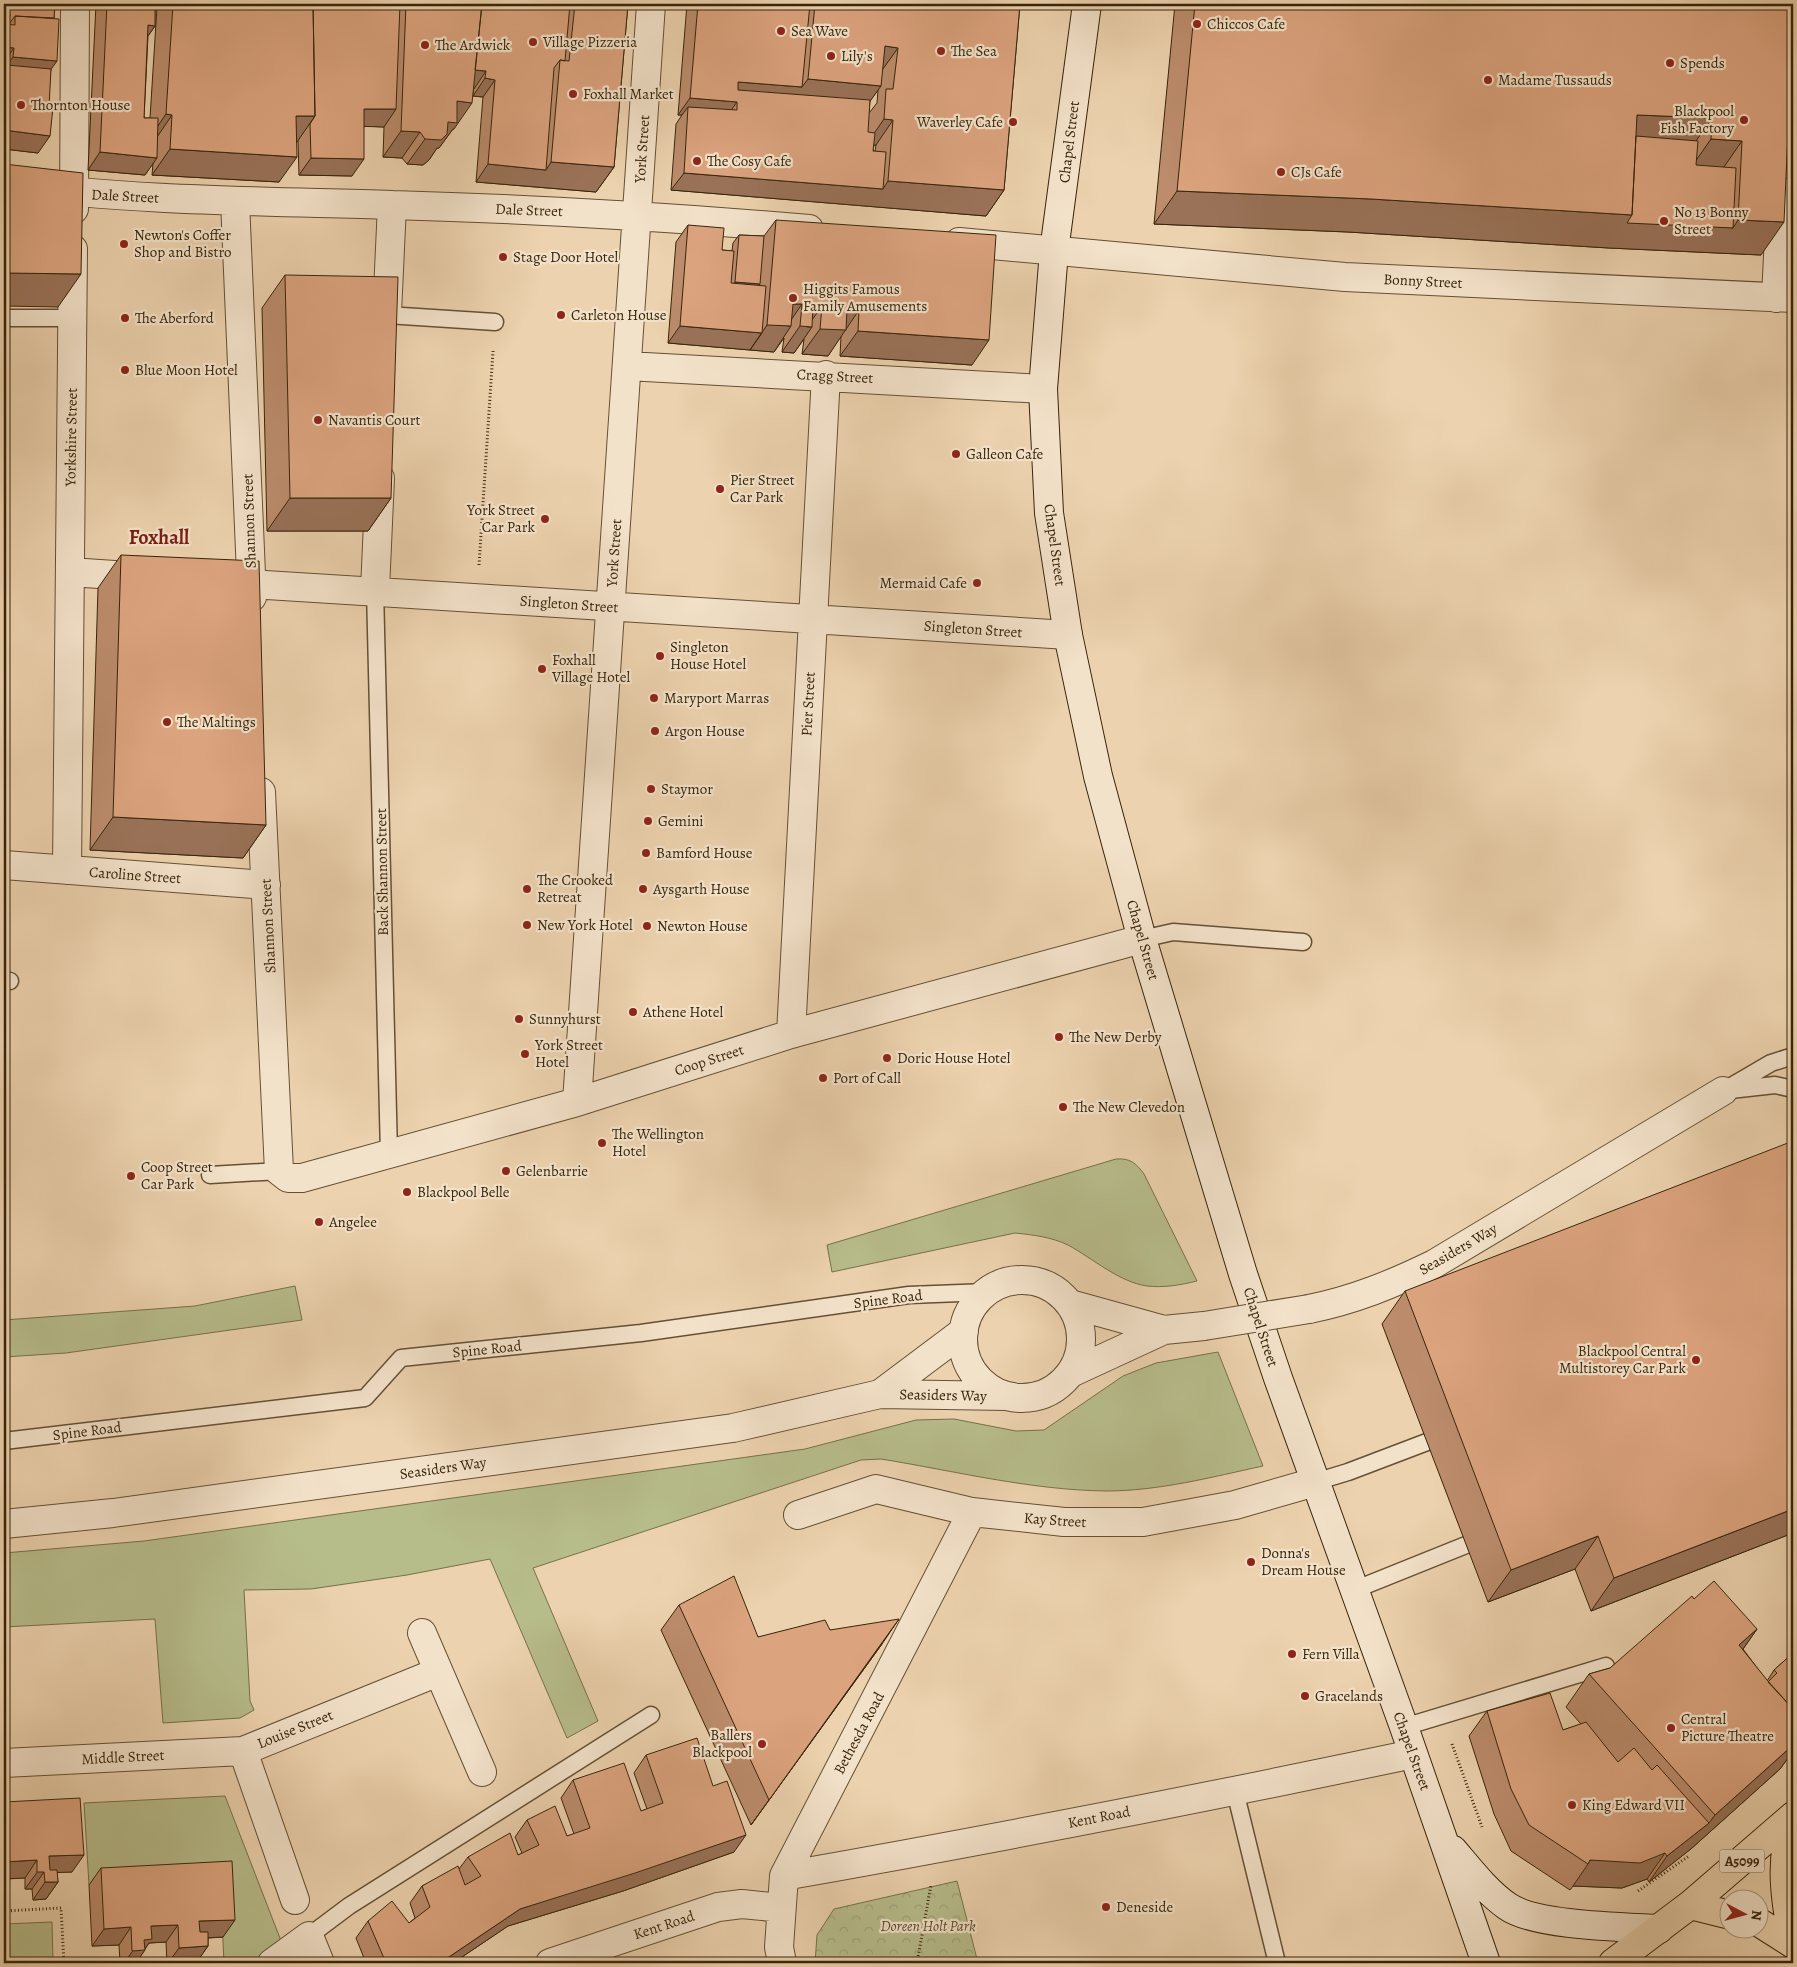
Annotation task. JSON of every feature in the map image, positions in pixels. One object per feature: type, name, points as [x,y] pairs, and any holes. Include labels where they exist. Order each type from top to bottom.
[{"type":"main road","name":"A5099","points":[[1613,1963],[1690,1905],[1793,1816]]},
{"type":"main road","name":"A5099","points":[[1793,1820],[1784,1854],[1784,1875],[1793,1942]]},
{"type":"main road","points":[[1690,1905],[1720,1912]]},
{"type":"main road","name":"A5099","points":[[1770,1929],[1793,1942]]},
{"type":"street","name":"Yorkshire Street","points":[[67,870],[75,4]]},
{"type":"street","name":"York Street","points":[[577,1102],[651,4]]},
{"type":"street","name":"Chapel Street","points":[[1087,4],[1054,251],[1043,389],[1049,513],[1068,635],[1098,776],[1142,939],[1243,1274],[1486,1963]]},
{"type":"street","points":[[1782,170],[1785,298]]},
{"type":"street","name":"Dale Street","points":[[4,184],[74,193],[235,201],[637,214],[839,232]]},
{"type":"street","name":"Shannon Street","points":[[235,201],[253,623]]},
{"type":"street","points":[[386,344],[392,205]]},
{"type":"street","points":[[937,240],[1054,251]]},
{"type":"street","name":"Bonny Street","points":[[1054,251],[1345,277],[1785,298]]},
{"type":"street","name":"Cragg Street","points":[[627,366],[826,375],[1043,389]]},
{"type":"street","name":"Pier Street","points":[[791,1034],[826,375]]},
{"type":"street","points":[[376,590],[381,452]]},
{"type":"street","points":[[70,572],[166,578]]},
{"type":"street","name":"Singleton Street","points":[[213,581],[1068,635]]},
{"type":"street","name":"Shannon Street","points":[[260,768],[279,1171]]},
{"type":"street","name":"Caroline Street","points":[[4,865],[266,885]]},
{"type":"street","name":"Coop Street","points":[[279,1171],[288,1178],[302,1178],[577,1102],[791,1034],[1142,939]]},
{"type":"street","name":"Seasiders Way","points":[[4,1524],[114,1513],[733,1428],[880,1394],[1007,1396],[1025,1398],[1043,1395],[1058,1386],[1071,1373],[1164,1330],[1204,1326],[1309,1309],[1357,1298],[1390,1286],[1434,1264],[1723,1090]]},
{"type":"street","name":"Seasiders Way","points":[[1007,1396],[991,1390],[978,1379],[969,1364],[964,1348],[964,1331],[967,1316],[987,1292],[1003,1283],[1022,1280],[1040,1283],[1057,1291],[1070,1304],[1078,1321],[1081,1338],[1078,1356],[1071,1373]]},
{"type":"street","name":"Seasiders Way","points":[[1070,1304],[1164,1330]]},
{"type":"street","name":"Seasiders Way","points":[[880,1394],[964,1331]]},
{"type":"street","name":"Kay Street","points":[[798,1515],[876,1489],[972,1512],[1064,1522],[1143,1522],[1234,1505],[1315,1482]]},
{"type":"street","name":"Bethesda Road","points":[[782,1963],[779,1947],[780,1908],[784,1876],[972,1512]]},
{"type":"street","points":[[422,1633],[482,1772]]},
{"type":"street","name":"Louise Street","points":[[295,1900],[243,1751],[438,1672]]},
{"type":"street","name":"Middle Street","points":[[4,1763],[243,1751]]},
{"type":"street","name":"Kent Road","points":[[784,1876],[1236,1791],[1413,1754]]},
{"type":"street","name":"Chapel Street","points":[[1444,1840],[1488,1891],[1509,1907],[1542,1918],[1599,1926],[1659,1929]]},
{"type":"street","name":"Kent Road","points":[[550,1963],[718,1908],[742,1904],[780,1908]]},
{"type":"street","points":[[272,1963],[309,1936],[320,1963]]},
{"type":"lane","points":[[387,315],[495,322]]},
{"type":"lane","points":[[4,318],[73,318]]},
{"type":"lane","name":"Back Shannon Street","points":[[376,590],[389,1154]]},
{"type":"lane","points":[[1142,939],[1174,932],[1303,942]]},
{"type":"lane","points":[[1723,1090],[1771,1063],[1793,1056]]},
{"type":"lane","points":[[1723,1090],[1775,1085],[1793,1089]]},
{"type":"lane","points":[[210,1175],[279,1171]]},
{"type":"lane","name":"Spine Road","points":[[4,1441],[365,1398],[401,1358],[641,1333],[909,1295],[987,1292]]},
{"type":"lane","points":[[1315,1482],[1427,1442]]},
{"type":"lane","points":[[1354,1590],[1466,1545]]},
{"type":"lane","points":[[1404,1727],[1606,1666]]},
{"type":"lane","points":[[309,1936],[349,1906],[651,1715]]},
{"type":"lane","points":[[1236,1791],[1277,1963]]},
{"type":"path","points":[[477,598],[495,322]]},
{"type":"path","points":[[917,1963],[935,1849]]},
{"type":"path","points":[[4,1912],[61,1908],[64,1963]]},
{"type":"green space","points":[[1116,1159],[1125,1159],[1132,1162],[1144,1174],[1197,1281],[1160,1287],[1137,1284],[1116,1275],[1062,1242],[1015,1233],[832,1272],[827,1245]]},
{"type":"green space","points":[[295,1286],[302,1320],[66,1353],[4,1357],[4,1320],[195,1306]]},
{"type":"green space","points":[[1218,1352],[1263,1466],[1166,1486],[1106,1491],[1021,1484],[881,1459],[861,1460],[533,1568],[598,1721],[567,1738],[490,1559],[407,1575],[311,1589],[244,1590],[250,1701],[254,1710],[240,1718],[163,1723],[155,1619],[4,1627],[4,1553],[144,1541],[805,1449],[916,1420],[954,1419],[1016,1431],[1044,1430],[1123,1376],[1156,1363]]},
{"type":"green space","points":[[225,1796],[283,1946],[256,1963],[224,1963],[220,1878],[89,1885],[84,1803]]},
{"type":"green space","name":"Doreen Holt Park","points":[[957,1881],[978,1963],[815,1963],[817,1935],[834,1909]]},
{"type":"green space","points":[[52,1922],[53,1963],[4,1963],[4,1924]]},
{"type":"building","points":[[4,4],[55,4],[54,18],[15,16],[9,24],[10,14],[4,13]]},
{"type":"building","points":[[107,4],[155,4],[155,26],[148,25],[144,118],[158,118],[157,158],[100,152]]},
{"type":"building","points":[[173,4],[313,4],[315,116],[296,116],[297,157],[170,149],[172,115],[166,114]]},
{"type":"building","points":[[313,4],[400,4],[396,109],[364,109],[364,159],[311,158],[310,124],[315,116]]},
{"type":"building","name":"The Ardwick","points":[[406,4],[482,4],[472,103],[457,101],[457,123],[448,122],[447,134],[441,140],[425,139],[420,132],[401,131]]},
{"type":"building","points":[[482,4],[570,4],[565,61],[560,60],[554,68],[546,170],[488,164],[495,80],[485,78],[486,71],[475,70]]},
{"type":"building","name":"Foxhall Market","points":[[575,4],[628,4],[614,167],[551,162],[560,60],[569,61]]},
{"type":"building","points":[[698,4],[810,4],[802,87],[738,82],[738,90],[870,100],[868,132],[875,133],[873,151],[886,152],[883,189],[684,173],[688,107],[737,110],[737,102],[690,98]]},
{"type":"building","points":[[815,4],[1020,4],[1004,190],[888,181],[893,120],[884,119],[886,89],[893,89],[898,48],[885,46],[881,86],[808,79]]},
{"type":"building","points":[[1195,4],[1793,4],[1784,222],[1738,220],[1742,141],[1711,139],[1712,118],[1637,115],[1632,215],[1371,199],[1177,191]]},
{"type":"building","points":[[15,16],[59,19],[57,61],[13,57],[14,48],[4,47],[4,24],[15,25]]},
{"type":"building","points":[[7,65],[51,69],[49,107],[53,107],[50,136],[4,130],[4,83]]},
{"type":"building","points":[[1636,136],[1698,141],[1696,165],[1736,168],[1733,228],[1627,223],[1632,215]]},
{"type":"building","points":[[4,164],[83,173],[81,274],[4,273]]},
{"type":"building","points":[[776,220],[996,235],[989,340],[858,331],[859,310],[847,309],[846,330],[820,329],[822,306],[813,305],[812,327],[800,326],[802,304],[793,304],[791,326],[767,325]]},
{"type":"building","points":[[688,225],[724,228],[722,250],[734,251],[731,283],[766,286],[762,333],[680,326]]},
{"type":"building","points":[[739,235],[764,236],[760,284],[735,282]]},
{"type":"building","name":"Navantis Court","points":[[285,275],[398,277],[391,498],[290,498]]},
{"type":"building","name":"The Maltings","points":[[121,555],[259,561],[266,825],[113,817]]},
{"type":"building","points":[[1793,1141],[1793,1509],[1614,1578],[1598,1536],[1511,1570],[1405,1291]]},
{"type":"building","name":"Ballers Blackpool","points":[[734,1576],[758,1637],[825,1620],[830,1630],[899,1619],[769,1800],[679,1605]]},
{"type":"building","name":"Central Picture Theatre","points":[[1714,1581],[1757,1629],[1739,1645],[1793,1709],[1793,1712],[1787,1718],[1793,1725],[1793,1745],[1715,1815],[1589,1674],[1610,1668],[1692,1596],[1694,1599]]},
{"type":"building","points":[[1793,1653],[1793,1709],[1768,1682],[1777,1673],[1774,1670]]},
{"type":"building","name":"King Edward VII","points":[[1550,1693],[1563,1730],[1586,1722],[1618,1762],[1634,1748],[1652,1770],[1657,1765],[1709,1823],[1667,1856],[1665,1853],[1640,1863],[1590,1860],[1588,1864],[1529,1825],[1511,1789],[1487,1711]]},
{"type":"building","points":[[697,1738],[713,1786],[727,1781],[746,1835],[635,1873],[520,1909],[440,1963],[386,1963],[368,1921],[392,1901],[409,1923],[430,1907],[422,1886],[458,1866],[465,1885],[481,1876],[468,1857],[510,1833],[518,1855],[539,1845],[527,1820],[555,1806],[567,1836],[590,1828],[573,1780],[624,1763],[641,1811],[663,1803],[646,1755]]},
{"type":"building","points":[[80,1798],[84,1855],[49,1856],[50,1870],[57,1870],[58,1882],[45,1882],[44,1872],[37,1872],[37,1860],[4,1862],[4,1802]]},
{"type":"building","points":[[232,1861],[235,1920],[199,1921],[200,1932],[208,1932],[208,1946],[179,1948],[178,1925],[151,1926],[152,1939],[144,1940],[145,1950],[132,1951],[131,1927],[104,1929],[101,1868]]},
{"type":"place","name":"Chiccos Cafe","points":[[1197,24]]},
{"type":"place","name":"Sea Wave","points":[[781,31]]},
{"type":"place","name":"Village Pizzeria","points":[[533,42]]},
{"type":"place","name":"The Ardwick","points":[[425,45]]},
{"type":"place","name":"The Sea","points":[[941,51]]},
{"type":"place","name":"Lily's","points":[[831,56]]},
{"type":"place","name":"Spends","points":[[1670,63]]},
{"type":"place","name":"Madame Tussauds","points":[[1488,80]]},
{"type":"place","name":"Foxhall Market","points":[[573,94]]},
{"type":"place","name":"Thornton House","points":[[21,105]]},
{"type":"place","name":"Blackpool Fish Factory","points":[[1744,120]]},
{"type":"place","name":"Waverley Cafe","points":[[1013,122]]},
{"type":"place","name":"The Cosy Cafe","points":[[697,161]]},
{"type":"place","name":"CJs Cafe","points":[[1281,172]]},
{"type":"place","name":"No 13 Bonny Street","points":[[1664,221]]},
{"type":"place","name":"Newton's Coffer Shop and Bistro","points":[[124,244]]},
{"type":"place","name":"Stage Door Hotel","points":[[503,257]]},
{"type":"place","name":"Higgits Famous Family Amusements","points":[[793,298]]},
{"type":"place","name":"Carleton House","points":[[561,315]]},
{"type":"place","name":"The Aberford","points":[[125,318]]},
{"type":"place","name":"Blue Moon Hotel","points":[[125,370]]},
{"type":"place","name":"Navantis Court","points":[[318,420]]},
{"type":"place","name":"Galleon Cafe","points":[[956,454]]},
{"type":"place","name":"Pier Street Car Park","points":[[720,489]]},
{"type":"place","name":"York Street Car Park","points":[[545,519]]},
{"type":"place","name":"Mermaid Cafe","points":[[977,583]]},
{"type":"place","name":"Singleton House Hotel","points":[[660,656]]},
{"type":"place","name":"Foxhall Village Hotel","points":[[542,669]]},
{"type":"place","name":"Maryport Marras","points":[[654,698]]},
{"type":"place","name":"The Maltings","points":[[167,722]]},
{"type":"place","name":"Argon House","points":[[655,731]]},
{"type":"place","name":"Staymor","points":[[651,789]]},
{"type":"place","name":"Gemini","points":[[648,821]]},
{"type":"place","name":"Bamford House","points":[[646,853]]},
{"type":"place","name":"The Crooked Retreat","points":[[527,889]]},
{"type":"place","name":"Aysgarth House","points":[[643,889]]},
{"type":"place","name":"New York Hotel","points":[[527,925]]},
{"type":"place","name":"Newton House","points":[[647,926]]},
{"type":"place","name":"Athene Hotel","points":[[633,1012]]},
{"type":"place","name":"Sunnyhurst","points":[[519,1019]]},
{"type":"place","name":"The New Derby","points":[[1059,1037]]},
{"type":"place","name":"York Street Hotel","points":[[525,1054]]},
{"type":"place","name":"Doric House Hotel","points":[[887,1058]]},
{"type":"place","name":"Port of Call","points":[[823,1078]]},
{"type":"place","name":"The New Clevedon","points":[[1063,1107]]},
{"type":"place","name":"The Wellington Hotel","points":[[602,1143]]},
{"type":"place","name":"Gelenbarrie","points":[[506,1171]]},
{"type":"place","name":"Coop Street Car Park","points":[[131,1176]]},
{"type":"place","name":"Blackpool Belle","points":[[407,1192]]},
{"type":"place","name":"Angelee","points":[[319,1222]]},
{"type":"place","name":"Blackpool Central Multistorey Car Park","points":[[1696,1360]]},
{"type":"place","name":"Donna's Dream House","points":[[1251,1562]]},
{"type":"place","name":"Fern Villa","points":[[1292,1654]]},
{"type":"place","name":"Gracelands","points":[[1305,1696]]},
{"type":"place","name":"Central Picture Theatre","points":[[1671,1728]]},
{"type":"place","name":"Ballers Blackpool","points":[[762,1744]]},
{"type":"place","name":"King Edward VII","points":[[1572,1805]]},
{"type":"place","name":"Deneside","points":[[1106,1907]]},
{"type":"district","name":"Foxhall","points":[[159,537]]}]
